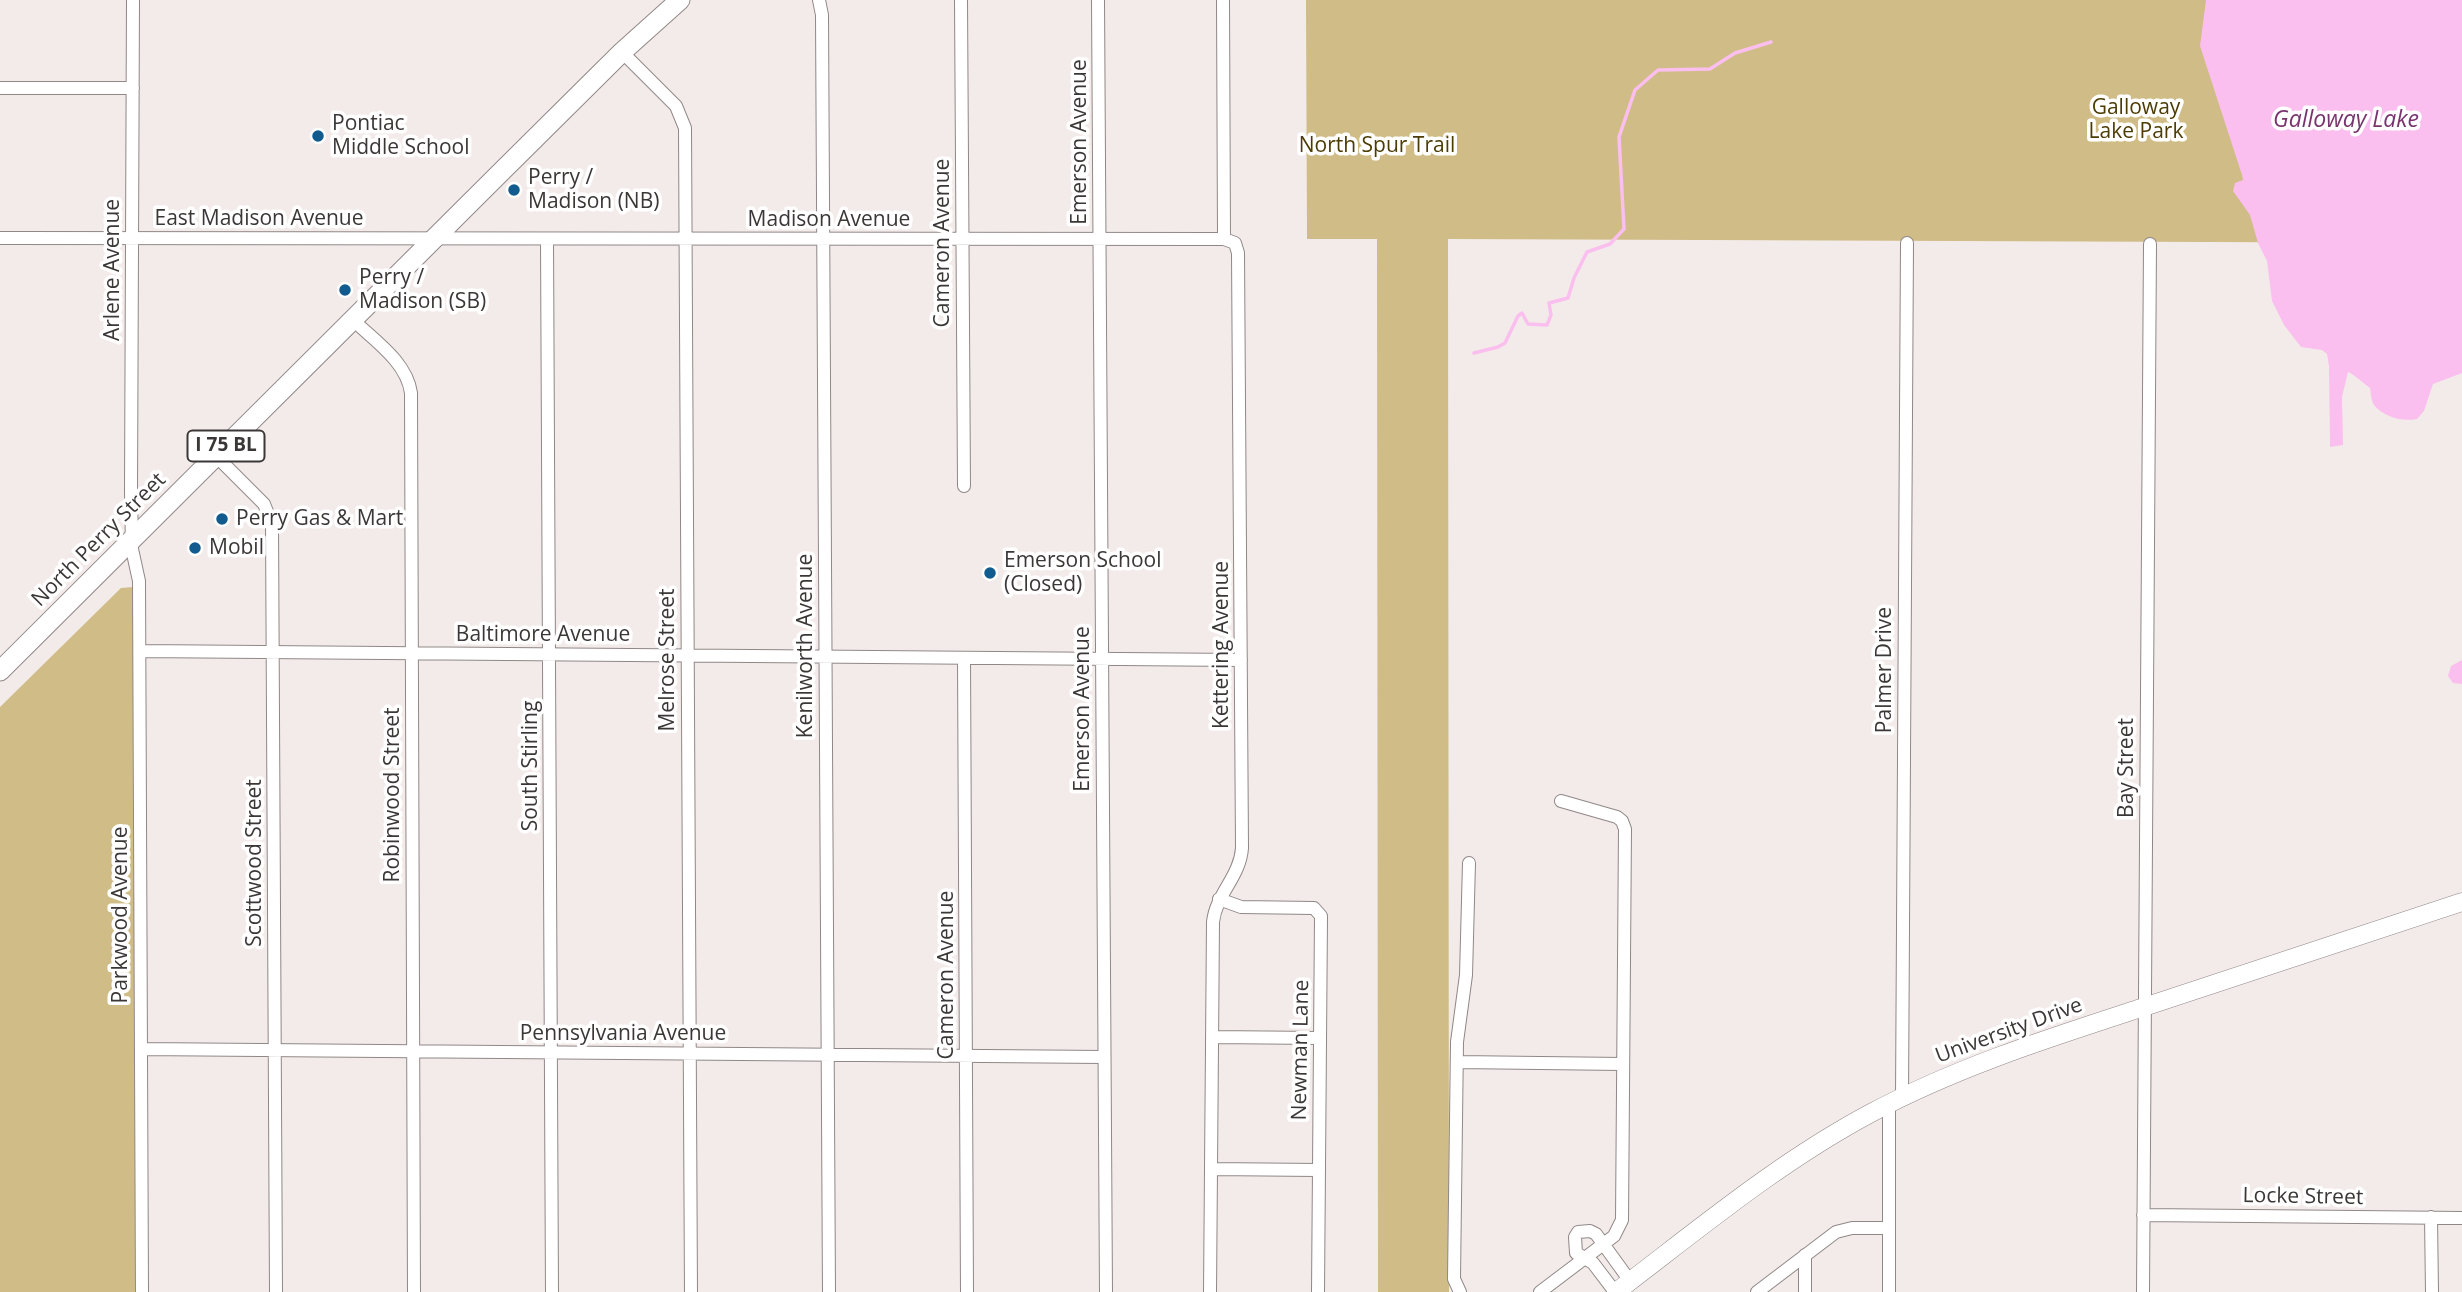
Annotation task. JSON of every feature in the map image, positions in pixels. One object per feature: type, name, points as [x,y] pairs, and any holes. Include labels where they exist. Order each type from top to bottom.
[{"type":"main road","name":"North Perry Street","points":[[0,671],[622,52],[680,0]]},
{"type":"main road","name":"University Drive","points":[[1621,1288],[1777,1170],[1895,1100],[1990,1059],[2462,902]]},
{"type":"street","name":"Arlene Avenue","points":[[132,540],[134,0]]},
{"type":"street","name":"Kenilworth Avenue","points":[[819,0],[822,15],[824,240],[829,1292]]},
{"type":"street","name":"Cameron Avenue","points":[[961,0],[964,486]]},
{"type":"street","name":"Emerson Avenue","points":[[1098,0],[1106,1292]]},
{"type":"street","name":"Kettering Avenue","points":[[1210,1292],[1213,922],[1219,899],[1237,872],[1242,855],[1238,253],[1234,243],[1224,239],[1223,0]]},
{"type":"street","name":"Melrose Street","points":[[622,52],[676,106],[683,120],[691,1292]]},
{"type":"street","points":[[0,88],[133,88]]},
{"type":"street","name":"East Madison Avenue","points":[[0,238],[434,239]]},
{"type":"street","name":"Madison Avenue","points":[[434,239],[1224,239]]},
{"type":"street","name":"South Stirling","points":[[547,239],[552,1292]]},
{"type":"street","name":"Palmer Drive","points":[[1889,1292],[1895,1100],[1907,243]]},
{"type":"street","name":"Bay Street","points":[[2143,1292],[2150,244]]},
{"type":"street","name":"Robinwood Street","points":[[353,320],[399,364],[410,387],[414,1292]]},
{"type":"street","name":"Scottwood Street","points":[[216,456],[261,501],[271,518],[276,1292]]},
{"type":"street","name":"Parkwood Avenue","points":[[132,540],[139,581],[142,1292]]},
{"type":"street","name":"Baltimore Avenue","points":[[139,651],[1241,660]]},
{"type":"street","name":"Cameron Avenue","points":[[964,658],[967,1292]]},
{"type":"street","points":[[1539,1292],[1618,1232],[1622,1220],[1624,825],[1617,817],[1561,801]]},
{"type":"street","points":[[1460,1292],[1454,1279],[1457,1062],[1458,1022],[1466,975],[1469,863]]},
{"type":"street","name":"Newman Lane","points":[[1219,899],[1241,906],[1311,907],[1320,912],[1322,918],[1318,1292]]},
{"type":"street","points":[[1212,1037],[1321,1038]]},
{"type":"street","name":"Pennsylvania Avenue","points":[[141,1049],[1104,1057]]},
{"type":"street","points":[[1457,1062],[1623,1064]]},
{"type":"street","points":[[1211,1169],[1319,1170]]},
{"type":"street","name":"Locke Street","points":[[2143,1215],[2462,1218]]},
{"type":"street","points":[[2431,1217],[2432,1292]]},
{"type":"street","points":[[1757,1292],[1839,1230],[1889,1228]]},
{"type":"street","points":[[1578,1232],[1592,1232],[1603,1244],[1621,1288],[1575,1251],[1575,1237],[1578,1232]]},
{"type":"street","points":[[1805,1255],[1805,1292]]},
{"type":"green space","name":"Galloway Lake Park","points":[[1306,0],[2343,0],[2462,243],[1448,239],[1449,1292],[1378,1292],[1377,239],[1307,239]]},
{"type":"green space","points":[[133,587],[136,1292],[0,1292],[0,707],[121,588]]},
{"type":"water","name":"Galloway Lake","points":[[2206,0],[2462,0],[2462,373],[2433,384],[2424,411],[2417,419],[2399,419],[2383,413],[2374,405],[2370,388],[2348,372],[2342,397],[2343,445],[2330,447],[2327,354],[2322,350],[2301,347],[2284,325],[2272,301],[2267,261],[2258,243],[2250,215],[2233,191],[2235,183],[2243,180],[2242,175],[2200,46]]},
{"type":"water","points":[[2462,660],[2462,684],[2453,683],[2448,676],[2451,666]]},
{"type":"waterway","points":[[1474,353],[1505,343],[1522,313],[1528,324],[1547,325],[1551,315],[1549,303],[1568,298],[1587,252],[1610,244],[1624,229],[1619,137],[1635,90],[1658,70],[1710,69],[1735,53],[1771,42]]},
{"type":"place","name":"Pontiac Middle School","points":[[318,136]]},
{"type":"place","name":"Perry / Madison (NB)","points":[[514,190]]},
{"type":"place","name":"Perry / Madison (SB)","points":[[345,290]]},
{"type":"place","name":"Perry Gas & Mart","points":[[222,519]]},
{"type":"place","name":"Mobil","points":[[195,548]]},
{"type":"place","name":"Emerson School (Closed)","points":[[990,573]]},
{"type":"park label","name":"North Spur Trail","points":[[1377,146]]}]
